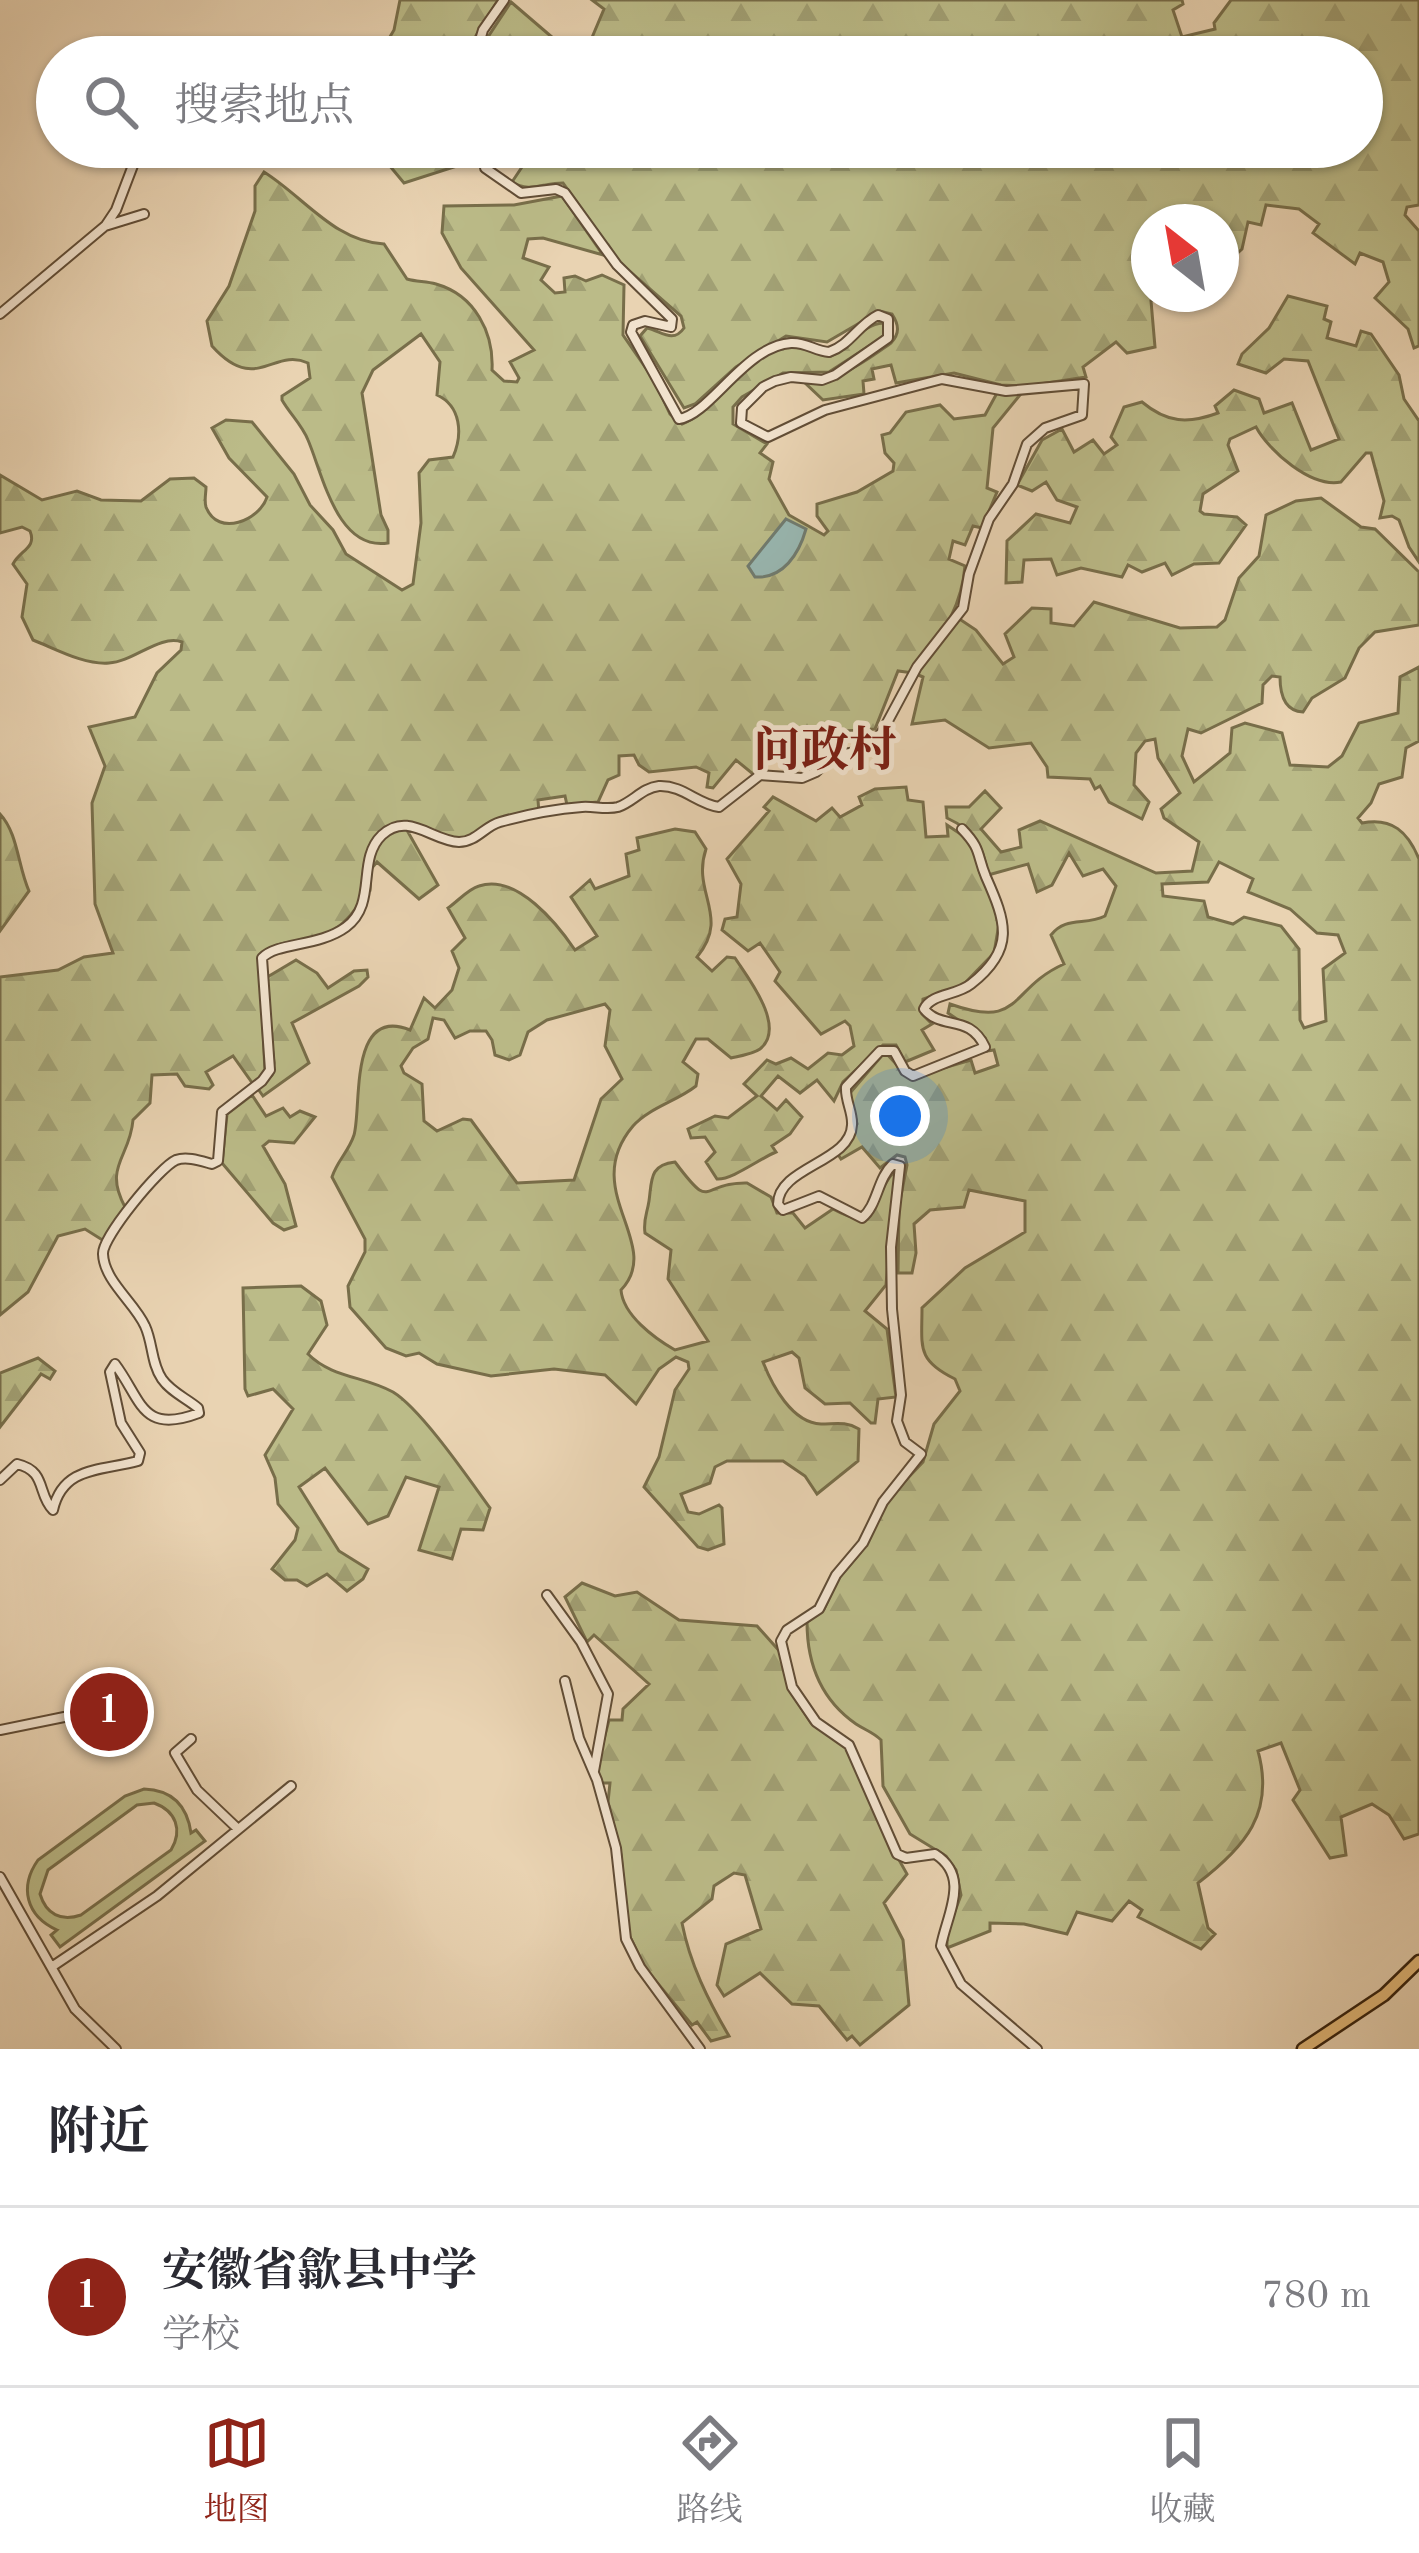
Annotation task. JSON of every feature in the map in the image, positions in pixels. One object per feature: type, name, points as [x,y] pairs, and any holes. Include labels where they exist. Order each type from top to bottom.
[{"type":"main road","points":[[1303,2049],[1384,1995],[1419,1961]]},
{"type":"street","points":[[481,36],[504,0]]},
{"type":"street","points":[[0,314],[105,226],[132,168]]},
{"type":"street","points":[[0,1480],[17,1464],[29,1468],[44,1485],[51,1510],[58,1491],[73,1478],[138,1461],[140,1453],[118,1417],[110,1372],[115,1364],[136,1402],[151,1415],[169,1420],[199,1413],[159,1375],[145,1326],[103,1258],[104,1248],[130,1207],[168,1166],[184,1159],[218,1161],[224,1109],[270,1070],[262,958],[272,948],[316,943],[352,922],[368,893],[368,871],[381,837],[409,825],[445,839],[469,841],[501,822],[585,806],[617,807],[657,786],[681,788],[710,806],[719,806],[760,775],[802,778],[833,756],[867,750],[917,667],[963,608],[969,574],[989,519],[1012,484],[1027,444],[1045,428],[1085,410],[1084,384],[1006,391],[942,379],[825,410],[778,435],[768,437],[741,424],[742,408],[763,387],[791,377],[826,379],[888,338],[888,320],[878,315],[835,350],[823,352],[800,342],[775,346],[731,377],[690,416],[679,419],[631,332],[633,325],[642,322],[671,327],[673,319],[628,277],[565,193],[556,189],[521,193],[484,168]]},
{"type":"street","points":[[105,226],[144,214]]},
{"type":"street","points":[[962,829],[980,850],[983,870],[1004,916],[1002,943],[993,962],[968,986],[931,999],[924,1009],[934,1019],[963,1023],[985,1047],[914,1076],[905,1071],[896,1052],[880,1051],[846,1088],[853,1124],[849,1133],[820,1163],[790,1179],[778,1194],[778,1204],[786,1211],[820,1196],[862,1218],[870,1211],[886,1172],[893,1164],[900,1166],[891,1246],[901,1395],[897,1421],[905,1442],[921,1454],[883,1502],[819,1609],[787,1630],[782,1644],[792,1687],[816,1722],[849,1745],[897,1854],[906,1858],[935,1854],[946,1862],[957,1891],[941,1946],[961,1984],[1037,2049]]},
{"type":"street","points":[[547,1595],[581,1642],[608,1694],[594,1773]]},
{"type":"street","points":[[565,1681],[621,1870],[626,1939],[640,1967],[700,2049]]},
{"type":"street","points":[[0,1730],[74,1715]]},
{"type":"street","points":[[191,1739],[175,1754],[197,1790],[238,1829]]},
{"type":"street","points":[[53,1966],[157,1896],[291,1786]]},
{"type":"street","points":[[0,1877],[75,2009],[116,2049]]},
{"type":"green space","points":[[400,0],[498,0],[476,36],[390,36]]},
{"type":"green space","points":[[592,0],[1182,0],[1183,4],[1173,10],[1182,36],[593,36],[604,9]]},
{"type":"green space","points":[[1231,0],[1419,0],[1419,205],[1407,207],[1405,215],[1419,231],[1419,346],[1414,348],[1408,329],[1375,298],[1389,282],[1383,262],[1360,253],[1355,264],[1313,233],[1319,224],[1299,209],[1266,205],[1261,225],[1248,222],[1239,252],[1239,204],[1131,204],[1131,312],[1152,312],[1155,347],[1127,353],[1116,342],[1083,367],[1086,377],[1027,386],[954,373],[896,383],[891,365],[872,369],[874,379],[863,381],[864,394],[823,400],[802,380],[839,374],[891,343],[896,322],[892,314],[880,311],[827,342],[786,336],[684,408],[640,336],[647,328],[676,335],[684,328],[681,316],[620,263],[563,183],[512,182],[521,168],[1383,168],[1383,36],[1186,36],[1215,29],[1214,23]]},
{"type":"green space","points":[[511,2],[551,36],[489,36]]},
{"type":"green space","points":[[392,168],[451,168],[404,183]]},
{"type":"green space","points":[[264,172],[335,227],[384,244],[407,279],[436,284],[461,297],[479,317],[490,342],[492,370],[504,381],[517,382],[510,362],[534,350],[461,268],[442,233],[444,206],[514,205],[562,196],[603,255],[543,238],[528,239],[523,258],[549,267],[541,280],[555,293],[565,292],[564,278],[575,276],[586,281],[602,275],[624,285],[623,335],[654,380],[670,414],[682,424],[709,406],[763,355],[794,346],[831,356],[869,327],[883,323],[883,337],[829,372],[783,373],[733,407],[733,424],[767,444],[760,453],[773,462],[769,479],[789,515],[824,535],[828,531],[817,516],[817,504],[857,492],[893,471],[882,435],[890,433],[906,412],[940,405],[954,419],[985,415],[997,393],[1020,395],[993,428],[987,488],[997,492],[982,528],[973,526],[965,545],[953,541],[949,559],[965,566],[954,611],[913,673],[898,671],[875,729],[801,734],[802,745],[765,750],[765,769],[753,774],[736,760],[713,788],[707,787],[709,773],[696,767],[649,772],[634,755],[619,756],[619,775],[608,780],[598,802],[567,805],[565,796],[538,800],[539,813],[493,827],[476,841],[460,845],[416,830],[408,832],[438,885],[419,899],[377,862],[371,869],[370,890],[338,926],[323,935],[269,949],[260,958],[265,1073],[253,1084],[233,1056],[206,1072],[213,1085],[209,1089],[185,1086],[177,1074],[152,1075],[150,1103],[133,1120],[117,1171],[125,1207],[104,1241],[85,1229],[58,1236],[28,1292],[0,1315],[0,977],[58,970],[84,957],[113,953],[95,904],[92,803],[105,766],[89,727],[135,717],[157,673],[181,650],[182,642],[165,642],[118,661],[100,663],[33,640],[22,617],[27,584],[13,564],[32,537],[22,527],[0,533],[0,475],[42,500],[77,491],[101,500],[141,501],[170,479],[194,478],[206,487],[205,504],[212,516],[229,524],[256,513],[267,497],[229,458],[212,428],[226,420],[252,422],[294,474],[346,554],[402,590],[413,584],[421,523],[419,473],[429,460],[453,457],[456,448],[455,413],[437,395],[440,362],[421,334],[373,370],[362,393],[381,515],[388,530],[388,543],[371,542],[356,535],[334,508],[305,435],[282,400],[310,378],[308,363],[284,360],[252,369],[227,360],[212,346],[207,321],[229,286],[255,211],[255,186]]},
{"type":"green space","points":[[1288,296],[1327,306],[1324,319],[1331,322],[1327,338],[1356,346],[1361,331],[1371,334],[1399,375],[1404,399],[1419,421],[1419,562],[1399,520],[1380,518],[1384,501],[1371,453],[1341,482],[1329,482],[1292,466],[1256,427],[1230,439],[1238,471],[1203,494],[1200,511],[1204,514],[1237,517],[1246,525],[1219,563],[1194,564],[1172,575],[1165,563],[1142,572],[1128,565],[1122,577],[1081,568],[1057,575],[1051,559],[1024,560],[1022,582],[1006,583],[1007,541],[1036,514],[1070,523],[1077,507],[1057,500],[1046,482],[1032,491],[1017,485],[1042,440],[1062,429],[1074,452],[1093,440],[1104,454],[1117,445],[1111,437],[1124,407],[1142,402],[1169,418],[1197,419],[1218,413],[1215,406],[1234,390],[1259,399],[1264,413],[1292,403],[1311,450],[1339,439],[1308,361],[1284,359],[1266,373],[1238,364],[1269,328]]},
{"type":"green space","points":[[1321,498],[1361,527],[1375,529],[1419,572],[1419,625],[1375,632],[1359,648],[1345,678],[1312,698],[1303,712],[1287,705],[1280,677],[1272,676],[1263,685],[1262,703],[1201,733],[1188,729],[1182,756],[1194,782],[1230,753],[1232,728],[1245,723],[1282,733],[1290,765],[1328,767],[1342,756],[1359,723],[1398,713],[1400,677],[1419,667],[1419,741],[1406,748],[1402,777],[1379,784],[1358,818],[1362,823],[1382,822],[1398,829],[1419,859],[1419,1834],[1404,1839],[1389,1815],[1372,1804],[1341,1817],[1346,1855],[1330,1858],[1293,1800],[1300,1790],[1281,1743],[1258,1751],[1262,1793],[1252,1827],[1230,1856],[1198,1883],[1208,1928],[1215,1934],[1201,1949],[1138,1917],[1142,1910],[1129,1901],[1112,1921],[1077,1912],[1067,1934],[1024,1924],[990,1923],[990,1931],[947,1948],[947,1932],[961,1895],[956,1870],[946,1856],[910,1834],[883,1786],[881,1740],[844,1714],[818,1679],[807,1622],[824,1609],[887,1500],[923,1462],[934,1424],[960,1391],[955,1379],[927,1358],[922,1308],[965,1268],[1025,1232],[1025,1201],[969,1190],[964,1207],[930,1210],[914,1224],[912,1273],[898,1273],[905,1157],[897,1155],[880,1168],[862,1147],[841,1159],[837,1153],[857,1124],[850,1093],[885,1052],[909,1078],[971,1060],[975,1073],[998,1065],[994,1050],[987,1051],[985,1038],[948,1013],[950,1004],[991,1012],[1013,1003],[1064,964],[1051,935],[1063,925],[1105,916],[1116,886],[1103,869],[1083,876],[1069,853],[1052,885],[1037,892],[1028,864],[988,875],[976,840],[947,818],[946,807],[969,807],[985,791],[1001,808],[981,829],[1001,852],[1021,847],[1019,830],[1040,821],[1156,873],[1192,871],[1199,842],[1164,818],[1161,809],[1180,793],[1158,758],[1155,739],[1145,741],[1136,753],[1134,785],[1149,802],[1142,819],[1109,802],[1090,779],[1048,777],[1031,743],[989,748],[945,720],[912,724],[923,677],[916,674],[958,618],[976,630],[1003,664],[1014,657],[1005,634],[1032,608],[1051,609],[1051,623],[1074,626],[1094,602],[1180,628],[1217,627],[1225,620],[1239,578],[1259,556],[1266,515],[1296,501]],"holes":[[[1219,862],[1253,879],[1248,892],[1290,909],[1317,933],[1338,935],[1345,953],[1323,969],[1326,1021],[1304,1028],[1300,1020],[1299,949],[1281,926],[1244,917],[1233,924],[1208,917],[1204,901],[1163,896],[1162,884],[1208,882]]]},
{"type":"green space","points":[[906,787],[908,800],[923,802],[926,837],[948,836],[947,825],[971,841],[980,873],[1001,912],[994,953],[962,986],[923,999],[922,1014],[932,1024],[922,1030],[934,1050],[905,1062],[896,1045],[883,1045],[843,1082],[834,1101],[817,1080],[800,1093],[778,1076],[761,1096],[777,1110],[786,1100],[802,1117],[790,1134],[772,1146],[776,1152],[717,1179],[706,1162],[715,1152],[705,1137],[691,1138],[688,1129],[715,1116],[728,1118],[757,1096],[744,1084],[767,1060],[776,1064],[791,1058],[808,1069],[828,1053],[842,1055],[854,1046],[845,1021],[821,1034],[775,981],[780,972],[760,943],[748,951],[722,930],[725,919],[737,917],[741,884],[727,859],[769,811],[764,807],[773,797],[816,821],[832,808],[840,817],[862,805],[859,797],[875,789]]},
{"type":"green space","points":[[0,814],[11,831],[29,891],[0,931]]},
{"type":"green space","points":[[675,829],[695,832],[706,849],[703,879],[711,916],[707,942],[697,957],[712,971],[727,957],[735,958],[756,990],[769,1028],[760,1049],[731,1058],[708,1039],[696,1039],[683,1062],[698,1074],[696,1086],[640,1120],[618,1150],[617,1194],[634,1254],[632,1272],[621,1290],[633,1317],[675,1350],[708,1341],[668,1279],[671,1250],[645,1233],[652,1180],[660,1166],[675,1162],[696,1187],[707,1192],[747,1183],[771,1197],[777,1213],[793,1213],[805,1228],[833,1209],[860,1219],[868,1216],[896,1170],[886,1285],[865,1311],[887,1329],[896,1397],[878,1399],[875,1423],[871,1423],[850,1403],[825,1404],[805,1388],[799,1358],[792,1352],[763,1362],[778,1391],[801,1417],[859,1429],[858,1461],[817,1494],[805,1476],[783,1461],[727,1461],[715,1467],[710,1483],[681,1494],[688,1512],[722,1508],[724,1544],[708,1550],[698,1547],[644,1487],[659,1457],[675,1390],[689,1369],[688,1362],[676,1357],[659,1369],[636,1404],[605,1375],[554,1369],[491,1376],[437,1364],[419,1353],[406,1356],[386,1348],[350,1307],[348,1286],[365,1252],[365,1239],[332,1177],[354,1135],[367,1045],[376,1032],[390,1026],[410,1030],[424,998],[435,1008],[452,990],[459,968],[452,951],[465,938],[448,908],[479,886],[508,887],[535,904],[575,950],[597,936],[571,897],[590,880],[595,889],[629,876],[626,854],[639,850],[637,838]],"holes":[[[605,1004],[610,1010],[605,1046],[622,1079],[601,1099],[574,1180],[517,1183],[471,1120],[437,1131],[424,1121],[422,1084],[401,1066],[413,1048],[428,1039],[433,1018],[444,1020],[455,1038],[486,1031],[495,1055],[509,1060],[520,1055],[528,1032],[547,1020]]]},
{"type":"green space","points":[[296,960],[317,973],[328,988],[354,971],[367,970],[368,977],[292,1023],[309,1063],[263,1096],[258,1089],[272,1075],[274,1063],[264,979]]},
{"type":"green space","points":[[252,1095],[266,1116],[283,1108],[290,1117],[300,1111],[315,1117],[294,1143],[269,1141],[263,1146],[285,1184],[296,1226],[284,1230],[222,1163],[227,1114]]},
{"type":"green space","points":[[301,1286],[321,1301],[327,1325],[308,1354],[327,1368],[382,1387],[404,1401],[490,1508],[483,1530],[461,1529],[452,1559],[419,1550],[439,1487],[406,1477],[388,1516],[368,1524],[325,1468],[299,1487],[339,1551],[368,1569],[363,1579],[347,1591],[327,1574],[307,1586],[285,1580],[272,1569],[295,1540],[298,1528],[278,1504],[275,1478],[265,1455],[293,1409],[273,1389],[248,1396],[245,1389],[243,1288]]},
{"type":"green space","points":[[38,1358],[55,1371],[50,1379],[41,1374],[0,1427],[0,1373]]},
{"type":"green space","points":[[582,1583],[615,1596],[637,1592],[679,1620],[757,1626],[782,1654],[789,1689],[811,1723],[844,1745],[907,1874],[884,1903],[903,1940],[909,2005],[860,2045],[852,2036],[847,2040],[819,2006],[792,2004],[760,1973],[724,1996],[717,1985],[726,1944],[761,1929],[745,1875],[734,1873],[714,1886],[712,1899],[682,1923],[701,1981],[729,2036],[711,2041],[645,1968],[628,1933],[621,1855],[608,1802],[610,1783],[601,1783],[596,1769],[609,1720],[622,1720],[623,1709],[649,1684],[594,1635],[587,1642],[565,1597]]},
{"type":"green space","points":[[144,1789],[170,1796],[186,1814],[191,1833],[196,1830],[205,1841],[60,1947],[51,1935],[57,1930],[32,1909],[27,1890],[32,1870],[38,1860],[125,1796]],"holes":[[[137,1805],[162,1806],[177,1828],[171,1850],[81,1915],[61,1917],[46,1907],[40,1894],[48,1870]]]},
{"type":"water","points":[[786,519],[806,529],[799,547],[782,569],[755,577],[748,566]]},
{"type":"place","name":"安徽省歙县中学","points":[[109,1712]]},
{"type":"district","name":"问政村","points":[[825,753]]}]
